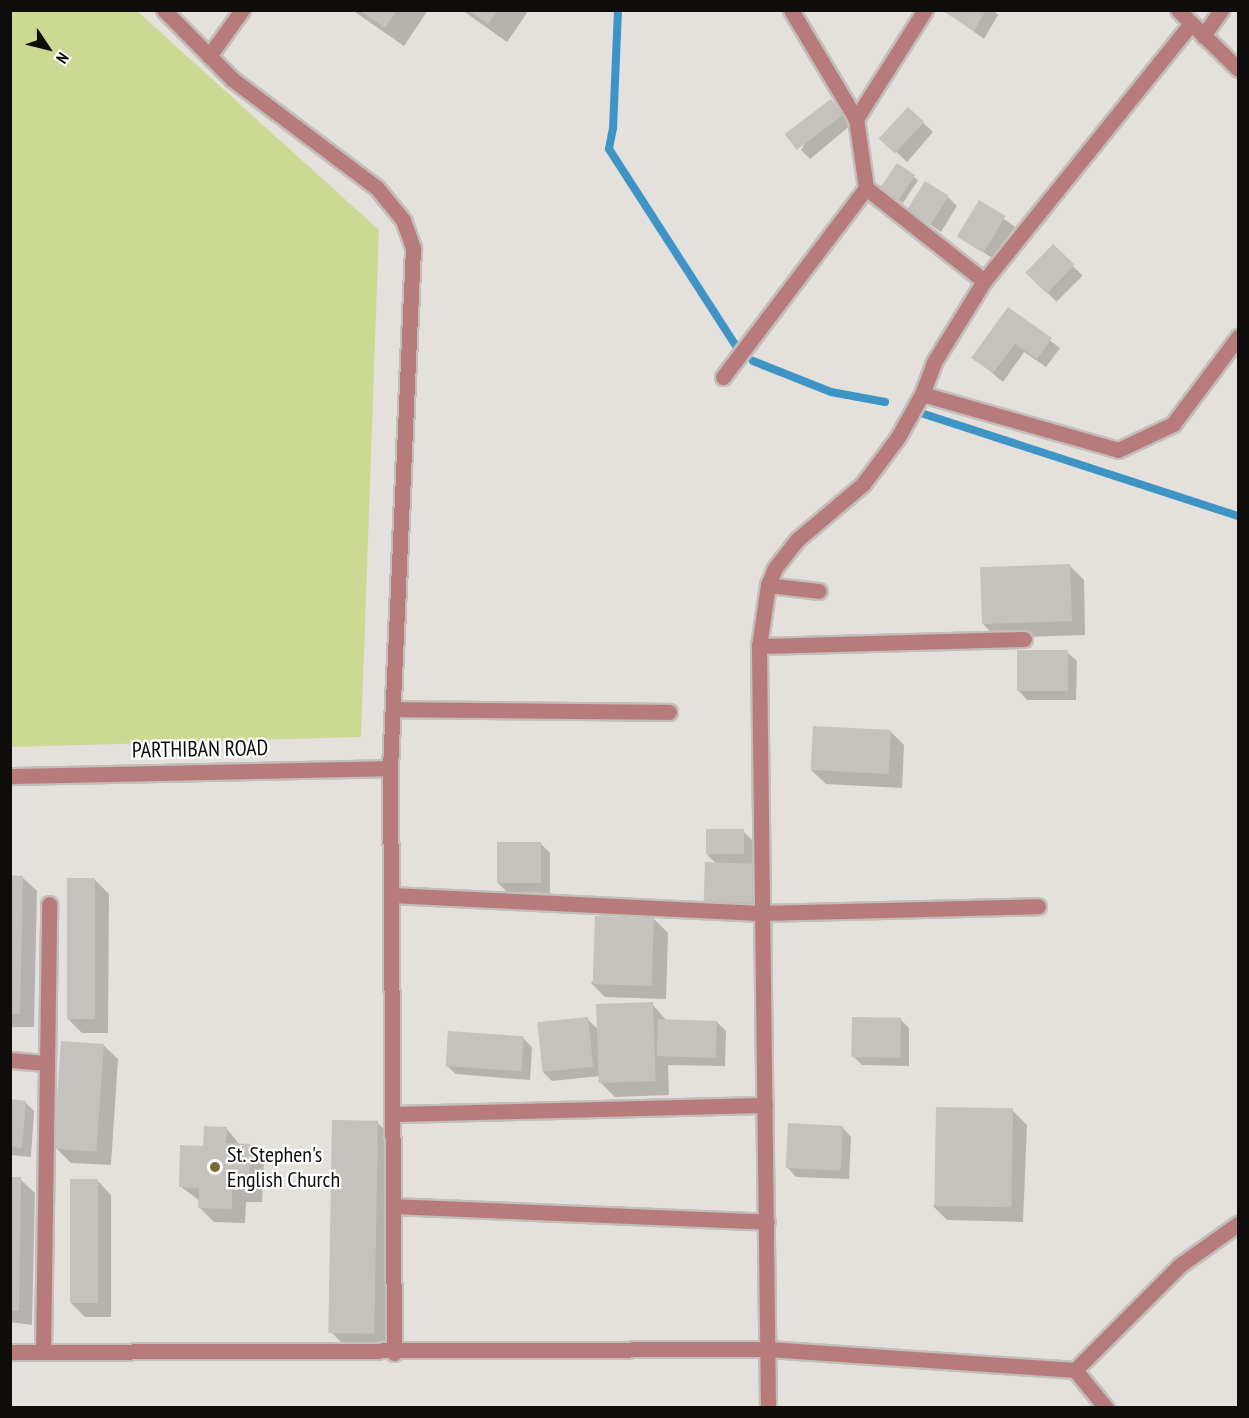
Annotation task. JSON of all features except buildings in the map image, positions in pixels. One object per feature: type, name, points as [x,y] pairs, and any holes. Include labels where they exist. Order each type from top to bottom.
[{"type":"street","points":[[209,56],[242,10]]},
{"type":"street","points":[[791,10],[856,119],[866,188],[984,281]]},
{"type":"street","points":[[856,119],[925,10]]},
{"type":"street","points":[[1178,10],[1239,69]]},
{"type":"street","points":[[1203,36],[1221,10]]},
{"type":"street","points":[[169,12],[232,80],[377,188],[403,219],[413,248],[390,768],[394,1353]]},
{"type":"street","points":[[768,1407],[767,1222],[760,913],[759,646],[768,585],[775,568],[798,539],[863,484],[922,394],[934,362],[984,281],[1191,24]]},
{"type":"street","points":[[723,377],[866,188]]},
{"type":"street","points":[[922,394],[1118,450],[1173,424],[1239,337]]},
{"type":"street","points":[[768,585],[819,591]]},
{"type":"street","points":[[759,646],[1024,639]]},
{"type":"street","points":[[393,709],[669,712]]},
{"type":"street","name":"PARTHIBAN ROAD","points":[[10,776],[390,768]]},
{"type":"street","points":[[391,895],[760,913],[1038,906]]},
{"type":"street","points":[[43,1352],[48,904]]},
{"type":"street","points":[[10,1060],[46,1063]]},
{"type":"street","points":[[393,1114],[765,1105]]},
{"type":"street","points":[[393,1206],[767,1222]]},
{"type":"street","points":[[1075,1370],[1180,1265],[1239,1224]]},
{"type":"street","points":[[10,1352],[394,1353],[768,1349],[1075,1370],[1106,1407]]},
{"type":"green space","points":[[10,11],[137,11],[379,230],[361,737],[11,747]]},
{"type":"waterway","points":[[618,10],[613,128],[609,149],[736,346]]},
{"type":"waterway","points":[[753,361],[831,392],[885,402]]},
{"type":"waterway","points":[[924,414],[1238,516]]},
{"type":"place","name":"St. Stephen's English Church","points":[[215,1167]]}]
